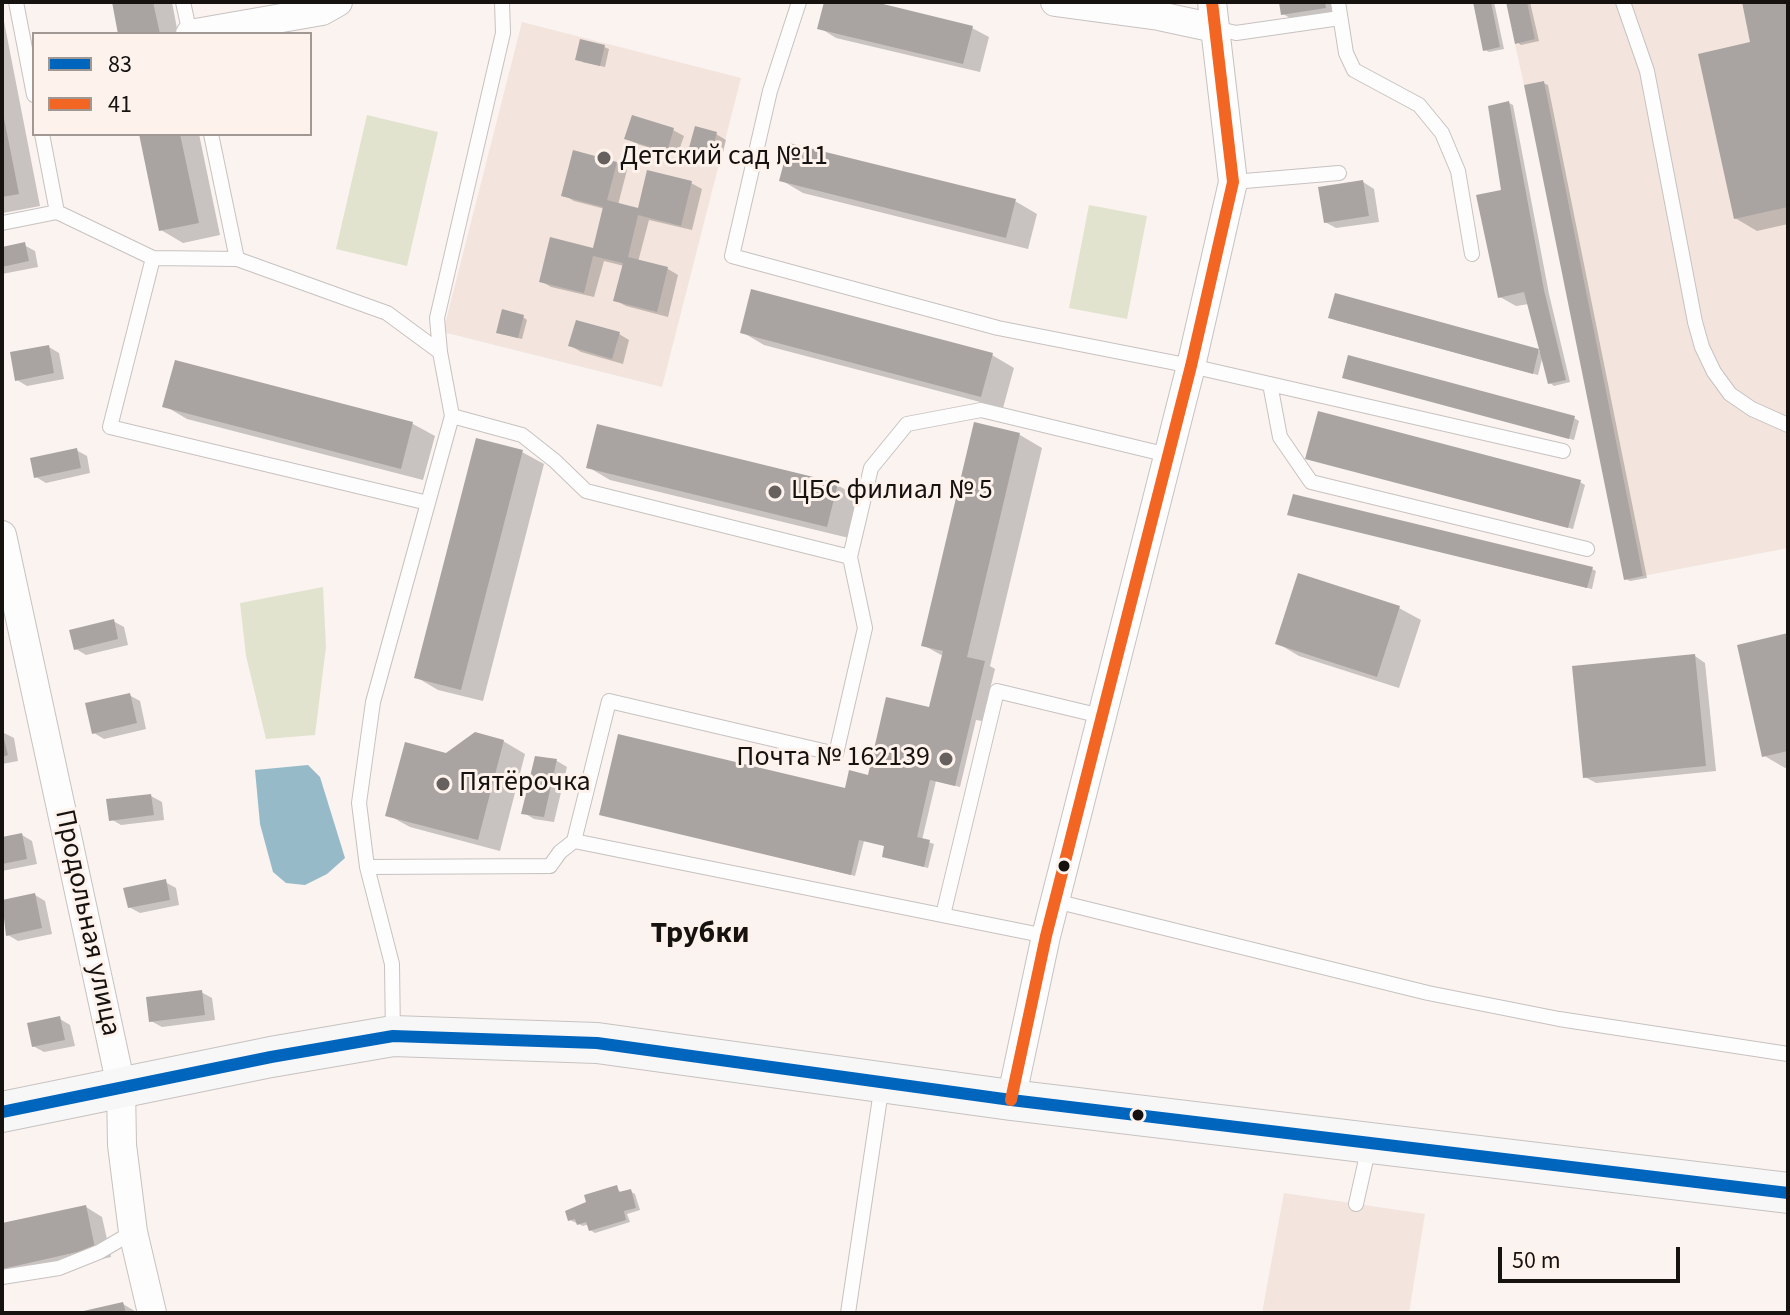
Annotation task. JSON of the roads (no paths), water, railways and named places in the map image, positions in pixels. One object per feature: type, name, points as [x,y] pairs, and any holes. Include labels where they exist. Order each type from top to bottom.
[{"type":"main road","points":[[2,1112],[121,1086],[393,1036],[597,1043],[1011,1100],[1788,1193]]},
{"type":"street","points":[[201,32],[322,11],[338,2]]},
{"type":"street","points":[[1011,1100],[1046,936],[1191,366],[1233,182],[1213,15],[1159,16],[1055,2]]},
{"type":"street","name":"Продольная улица","points":[[2,535],[121,1086],[122,1145],[133,1232],[152,1313]]},
{"type":"lane","points":[[16,2],[32,85]]},
{"type":"lane","points":[[183,2],[190,32]]},
{"type":"lane","points":[[393,1036],[392,964],[367,867],[359,803],[373,702],[452,416],[437,318],[503,33],[502,2]]},
{"type":"lane","points":[[799,2],[770,91],[732,256],[998,328],[1191,366],[1563,451]]},
{"type":"lane","points":[[1338,2],[1346,53],[1354,70],[1419,105],[1442,133],[1458,171],[1472,254]]},
{"type":"lane","points":[[1623,2],[1647,71],[1702,347],[1714,372],[1730,394],[1752,409],[1788,425]]},
{"type":"lane","points":[[1213,15],[1236,33],[1340,18]]},
{"type":"lane","points":[[42,136],[57,212]]},
{"type":"lane","points":[[211,136],[237,259]]},
{"type":"lane","points":[[1233,182],[1339,173]]},
{"type":"lane","points":[[2,223],[57,212],[153,258],[237,259],[387,313],[417,332],[440,352]]},
{"type":"lane","points":[[153,258],[110,427],[428,503]]},
{"type":"lane","points":[[1270,384],[1280,437],[1311,482],[1587,549]]},
{"type":"lane","points":[[367,867],[550,866],[560,852],[574,841],[609,701],[836,754],[865,628],[850,557],[871,468],[907,424],[981,410],[1168,455]]},
{"type":"lane","points":[[452,416],[522,435],[586,491],[850,557]]},
{"type":"lane","points":[[943,915],[997,691],[1101,716]]},
{"type":"lane","points":[[574,841],[1046,936]]},
{"type":"lane","points":[[1055,901],[1428,993],[1559,1019],[1788,1054]]},
{"type":"lane","points":[[848,1313],[883,1082]]},
{"type":"lane","points":[[1356,1204],[1370,1143]]},
{"type":"lane","points":[[2,1277],[59,1268],[99,1252],[133,1232]]},
{"type":"water","points":[[308,765],[320,777],[345,858],[327,874],[305,885],[286,883],[273,872],[260,824],[255,770]]},
{"type":"place","name":"Детский сад №11","points":[[604,158]]},
{"type":"place","name":"ЦБС филиал № 5","points":[[775,492]]},
{"type":"place","name":"Почта № 162139","points":[[946,759]]},
{"type":"place","name":"Пятёрочка","points":[[443,784]]},
{"type":"district","name":"Трубки","points":[[700,935]]}]
